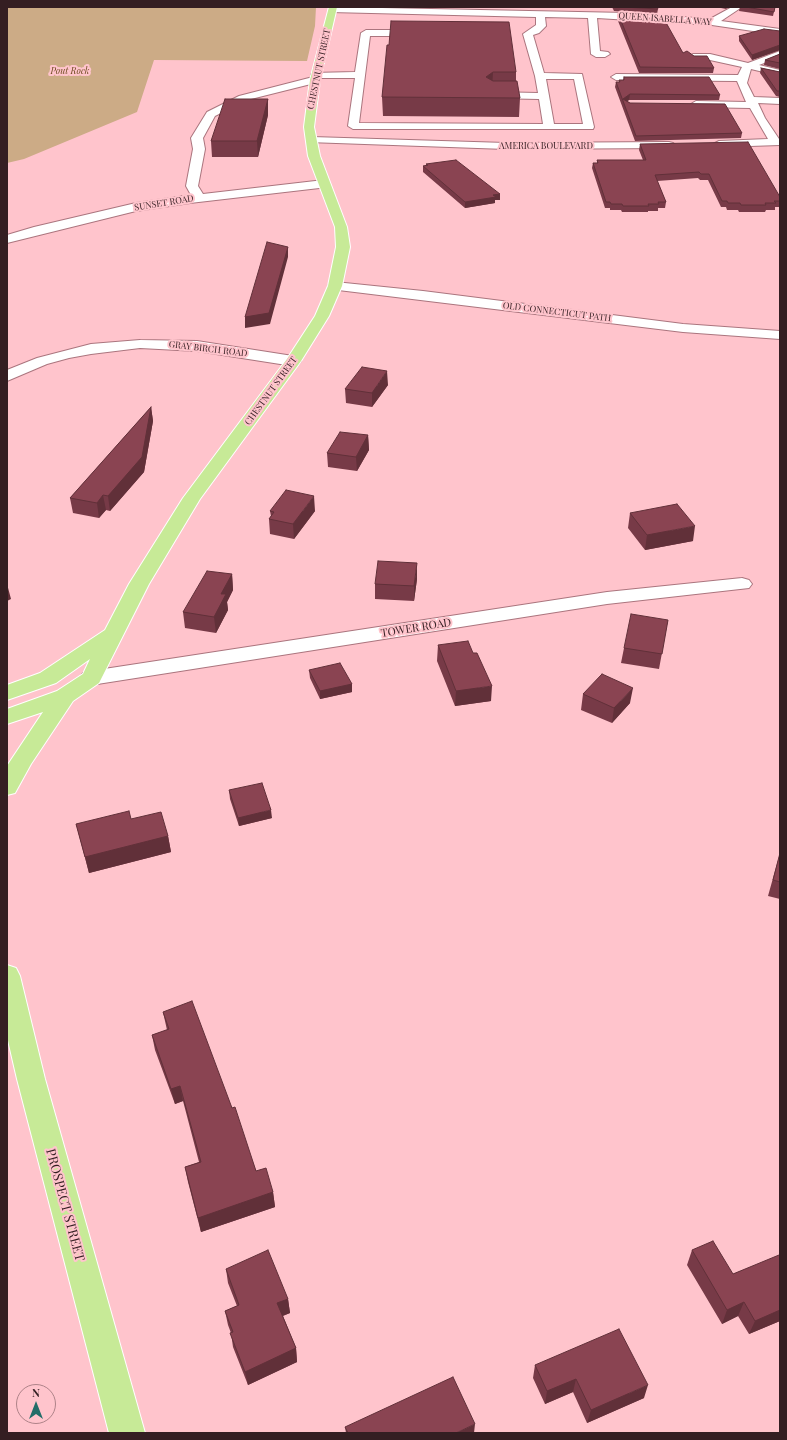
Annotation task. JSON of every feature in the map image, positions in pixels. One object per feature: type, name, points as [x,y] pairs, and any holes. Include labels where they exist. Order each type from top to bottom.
[{"type":"main road","name":"CHESTNUT STREET","points":[[7,693],[48,678],[112,634],[138,584],[192,498],[293,361],[322,316],[335,286],[343,247],[341,227],[314,156],[312,140],[308,127],[316,77],[333,8]]},
{"type":"main road","points":[[7,717],[65,696],[91,678],[112,634]]},
{"type":"main road","points":[[7,787],[21,761],[65,696]]},
{"type":"main road","name":"PROSPECT STREET","points":[[7,976],[31,1079],[127,1433]]},
{"type":"street","points":[[694,31],[709,21],[738,7]]},
{"type":"street","name":"QUEEN ISABELLA WAY","points":[[333,8],[592,15],[709,21],[780,32]]},
{"type":"street","points":[[540,14],[541,26],[536,31],[524,34],[540,76],[549,127]]},
{"type":"street","points":[[592,15],[596,54],[605,54]]},
{"type":"street","points":[[366,23],[366,33],[353,126],[589,127],[578,76],[540,76]]},
{"type":"street","points":[[366,33],[428,33]]},
{"type":"street","points":[[778,142],[768,131],[751,102],[742,83],[742,78],[748,66],[780,54]]},
{"type":"street","points":[[693,57],[710,57],[780,73]]},
{"type":"street","points":[[199,198],[192,186],[199,149],[197,138],[211,114],[243,98],[316,77],[360,75]]},
{"type":"street","points":[[616,77],[742,78]]},
{"type":"street","points":[[492,95],[543,96]]},
{"type":"street","points":[[683,104],[780,101]]},
{"type":"street","points":[[768,131],[780,131]]},
{"type":"street","points":[[713,134],[735,134]]},
{"type":"street","points":[[644,146],[646,135],[676,135]]},
{"type":"street","name":"AMERICA BOULEVARD","points":[[312,140],[506,146],[682,145]]},
{"type":"street","points":[[704,144],[778,142]]},
{"type":"street","name":"SUNSET ROAD","points":[[7,240],[136,207],[199,198],[324,184]]},
{"type":"street","name":"OLD CONNECTICUT PATH","points":[[335,286],[423,295],[683,328],[780,335]]},
{"type":"street","name":"GRAY BIRCH ROAD","points":[[7,376],[42,361],[67,354],[91,349],[140,344],[197,346],[293,361]]},
{"type":"street","name":"TOWER ROAD","points":[[91,678],[607,598],[742,584]]},
{"type":"green space","name":"Pout Rock","points":[[7,7],[316,7],[315,26],[307,61],[154,60],[137,112],[24,159],[7,163]]},
{"type":"building","points":[[623,7],[657,7],[658,9]]},
{"type":"building","points":[[746,7],[775,7],[774,12]]},
{"type":"building","points":[[619,16],[664,19],[683,53],[687,51],[694,56],[707,56],[714,68],[640,67]]},
{"type":"building","points":[[391,21],[509,22],[516,72],[493,72],[486,77],[493,81],[517,81],[520,98],[382,97]]},
{"type":"building","points":[[764,29],[780,31],[780,45],[752,55],[739,36]]},
{"type":"building","points":[[780,54],[780,63],[765,60]]},
{"type":"building","points":[[761,68],[780,72],[780,91],[777,91]]},
{"type":"building","points":[[624,77],[709,77],[720,95],[630,94],[623,99],[630,103],[725,104],[742,133],[636,136],[616,82],[620,82],[619,80],[624,80]]},
{"type":"building","points":[[225,99],[268,99],[257,141],[211,141]]},
{"type":"building","points":[[748,142],[780,197],[780,201],[774,201],[776,203],[765,203],[766,205],[741,205],[740,203],[728,203],[727,201],[722,201],[709,174],[701,174],[699,172],[655,175],[666,202],[658,202],[659,204],[648,204],[649,206],[623,206],[622,204],[611,204],[610,202],[606,202],[593,163],[598,163],[597,160],[646,160],[640,144]]},
{"type":"building","points":[[456,160],[500,194],[493,195],[496,197],[465,202],[423,166],[428,165],[426,164]]},
{"type":"building","points":[[267,242],[288,247],[269,313],[245,317]]},
{"type":"building","points":[[362,367],[387,371],[372,393],[345,389]]},
{"type":"building","points":[[151,407],[142,457],[108,496],[103,495],[97,503],[70,498]]},
{"type":"building","points":[[340,432],[368,435],[356,457],[327,453]]},
{"type":"building","points":[[286,490],[314,496],[293,524],[269,519],[274,512],[270,511]]},
{"type":"building","points":[[677,504],[695,526],[647,535],[630,513]]},
{"type":"building","points":[[378,561],[417,563],[414,586],[375,584]]},
{"type":"building","points":[[207,571],[232,574],[221,594],[226,594],[214,617],[183,612]]},
{"type":"building","points":[[631,614],[668,620],[662,654],[624,648]]},
{"type":"building","points":[[468,641],[473,653],[477,653],[492,686],[456,691],[438,645]]},
{"type":"building","points":[[340,663],[352,684],[320,691],[309,670]]},
{"type":"building","points":[[602,674],[633,688],[614,708],[583,694]]},
{"type":"building","points":[[262,783],[271,810],[238,818],[229,790]]},
{"type":"building","points":[[129,811],[131,819],[161,812],[168,836],[85,857],[76,824]]},
{"type":"building","points":[[780,853],[780,882],[773,880]]},
{"type":"building","points":[[192,1001],[232,1108],[235,1107],[256,1171],[266,1168],[273,1192],[198,1218],[185,1167],[201,1162],[180,1086],[171,1089],[152,1035],[169,1029],[163,1012]]},
{"type":"building","points":[[713,1241],[733,1274],[779,1255],[780,1256],[780,1310],[755,1321],[744,1302],[727,1310],[692,1250]]},
{"type":"building","points":[[268,1250],[288,1299],[277,1303],[296,1348],[245,1372],[230,1333],[233,1332],[225,1311],[239,1305],[226,1269]]},
{"type":"building","points":[[619,1329],[648,1385],[591,1410],[576,1379],[547,1391],[535,1365]]},
{"type":"building","points":[[453,1377],[475,1424],[456,1433],[348,1433],[345,1427]]}]
